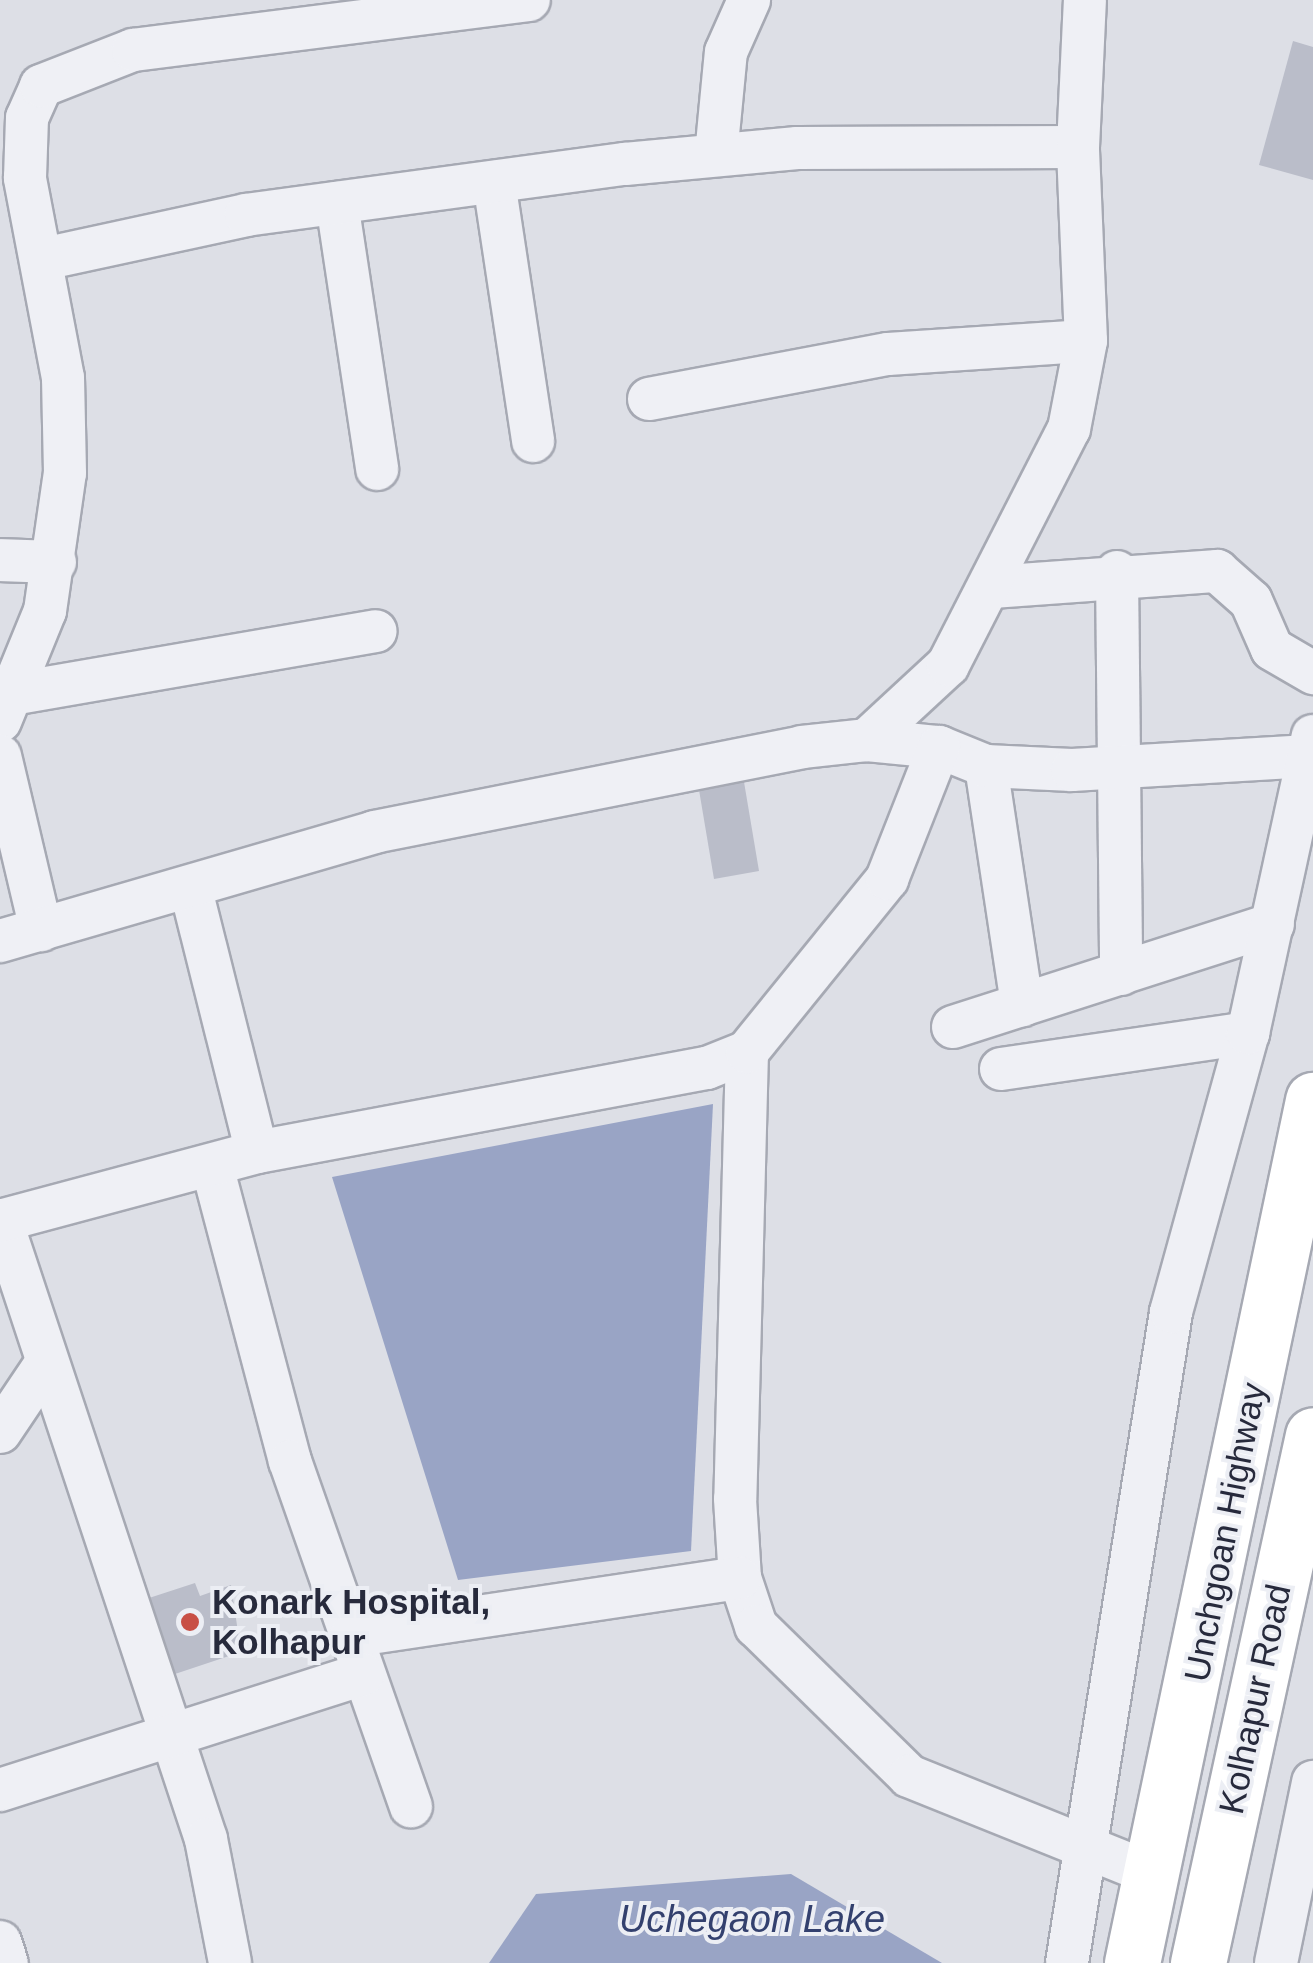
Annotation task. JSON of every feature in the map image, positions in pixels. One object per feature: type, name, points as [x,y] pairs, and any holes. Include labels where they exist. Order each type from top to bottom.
[{"type":"highway","name":"Unchgoan Highway","points":[[1132,1963],[1313,1100]]},
{"type":"highway","name":"Kolhapur Road","points":[[1198,1963],[1313,1435]]},
{"type":"street","points":[[3,708],[45,611],[55,562],[63,378],[25,178],[26,118],[41,86],[133,50],[405,8],[529,0]]},
{"type":"street","points":[[716,155],[726,52],[748,0]]},
{"type":"street","points":[[866,740],[938,678],[992,587],[1069,429],[1086,341],[1078,148],[1085,0]]},
{"type":"street","points":[[43,258],[337,203],[716,155],[1078,148]]},
{"type":"street","points":[[494,182],[533,441]]},
{"type":"street","points":[[337,203],[377,469]]},
{"type":"street","points":[[648,398],[888,354],[1086,341]]},
{"type":"street","points":[[0,560],[55,562]]},
{"type":"street","points":[[992,587],[1117,572],[1217,571],[1252,600],[1272,650],[1313,672]]},
{"type":"street","points":[[1117,572],[1124,770],[1121,974]]},
{"type":"street","points":[[3,708],[375,632]]},
{"type":"street","points":[[0,941],[191,890],[374,832],[554,790],[866,740],[940,748],[986,766],[1124,770],[1311,746],[1248,1032],[1172,1312],[1067,1963]]},
{"type":"street","points":[[230,1963],[223,1896],[164,1731],[124,1573],[45,1365],[0,1220],[256,1152],[708,1068],[747,1052],[887,879],[940,748]]},
{"type":"street","points":[[0,756],[41,930]]},
{"type":"street","points":[[986,766],[1022,1005]]},
{"type":"street","points":[[191,890],[256,1152]]},
{"type":"street","points":[[953,1027],[1273,924]]},
{"type":"street","points":[[1000,1070],[1248,1032]]},
{"type":"street","points":[[747,1052],[740,1578],[756,1626],[909,1776],[1153,1874]]},
{"type":"street","points":[[212,1166],[290,1461],[411,1806]]},
{"type":"street","points":[[0,1432],[45,1365]]},
{"type":"street","points":[[0,1790],[357,1655],[740,1578]]},
{"type":"street","points":[[1276,1963],[1313,1782]]},
{"type":"street","points":[[0,1942],[7,1963]]},
{"type":"water","points":[[713,1104],[691,1551],[458,1580],[332,1177]]},
{"type":"water","name":"Uchegaon Lake","points":[[791,1874],[942,1963],[489,1963],[536,1894]]},
{"type":"building","points":[[1293,41],[1313,47],[1313,180],[1259,165]]},
{"type":"building","points":[[743,776],[759,871],[714,879],[698,784]]},
{"type":"building","points":[[195,1583],[200,1596],[231,1585],[241,1652],[172,1675],[146,1599]]},
{"type":"place","name":"Konark Hospital, Kolhapur","points":[[190,1622]]}]
